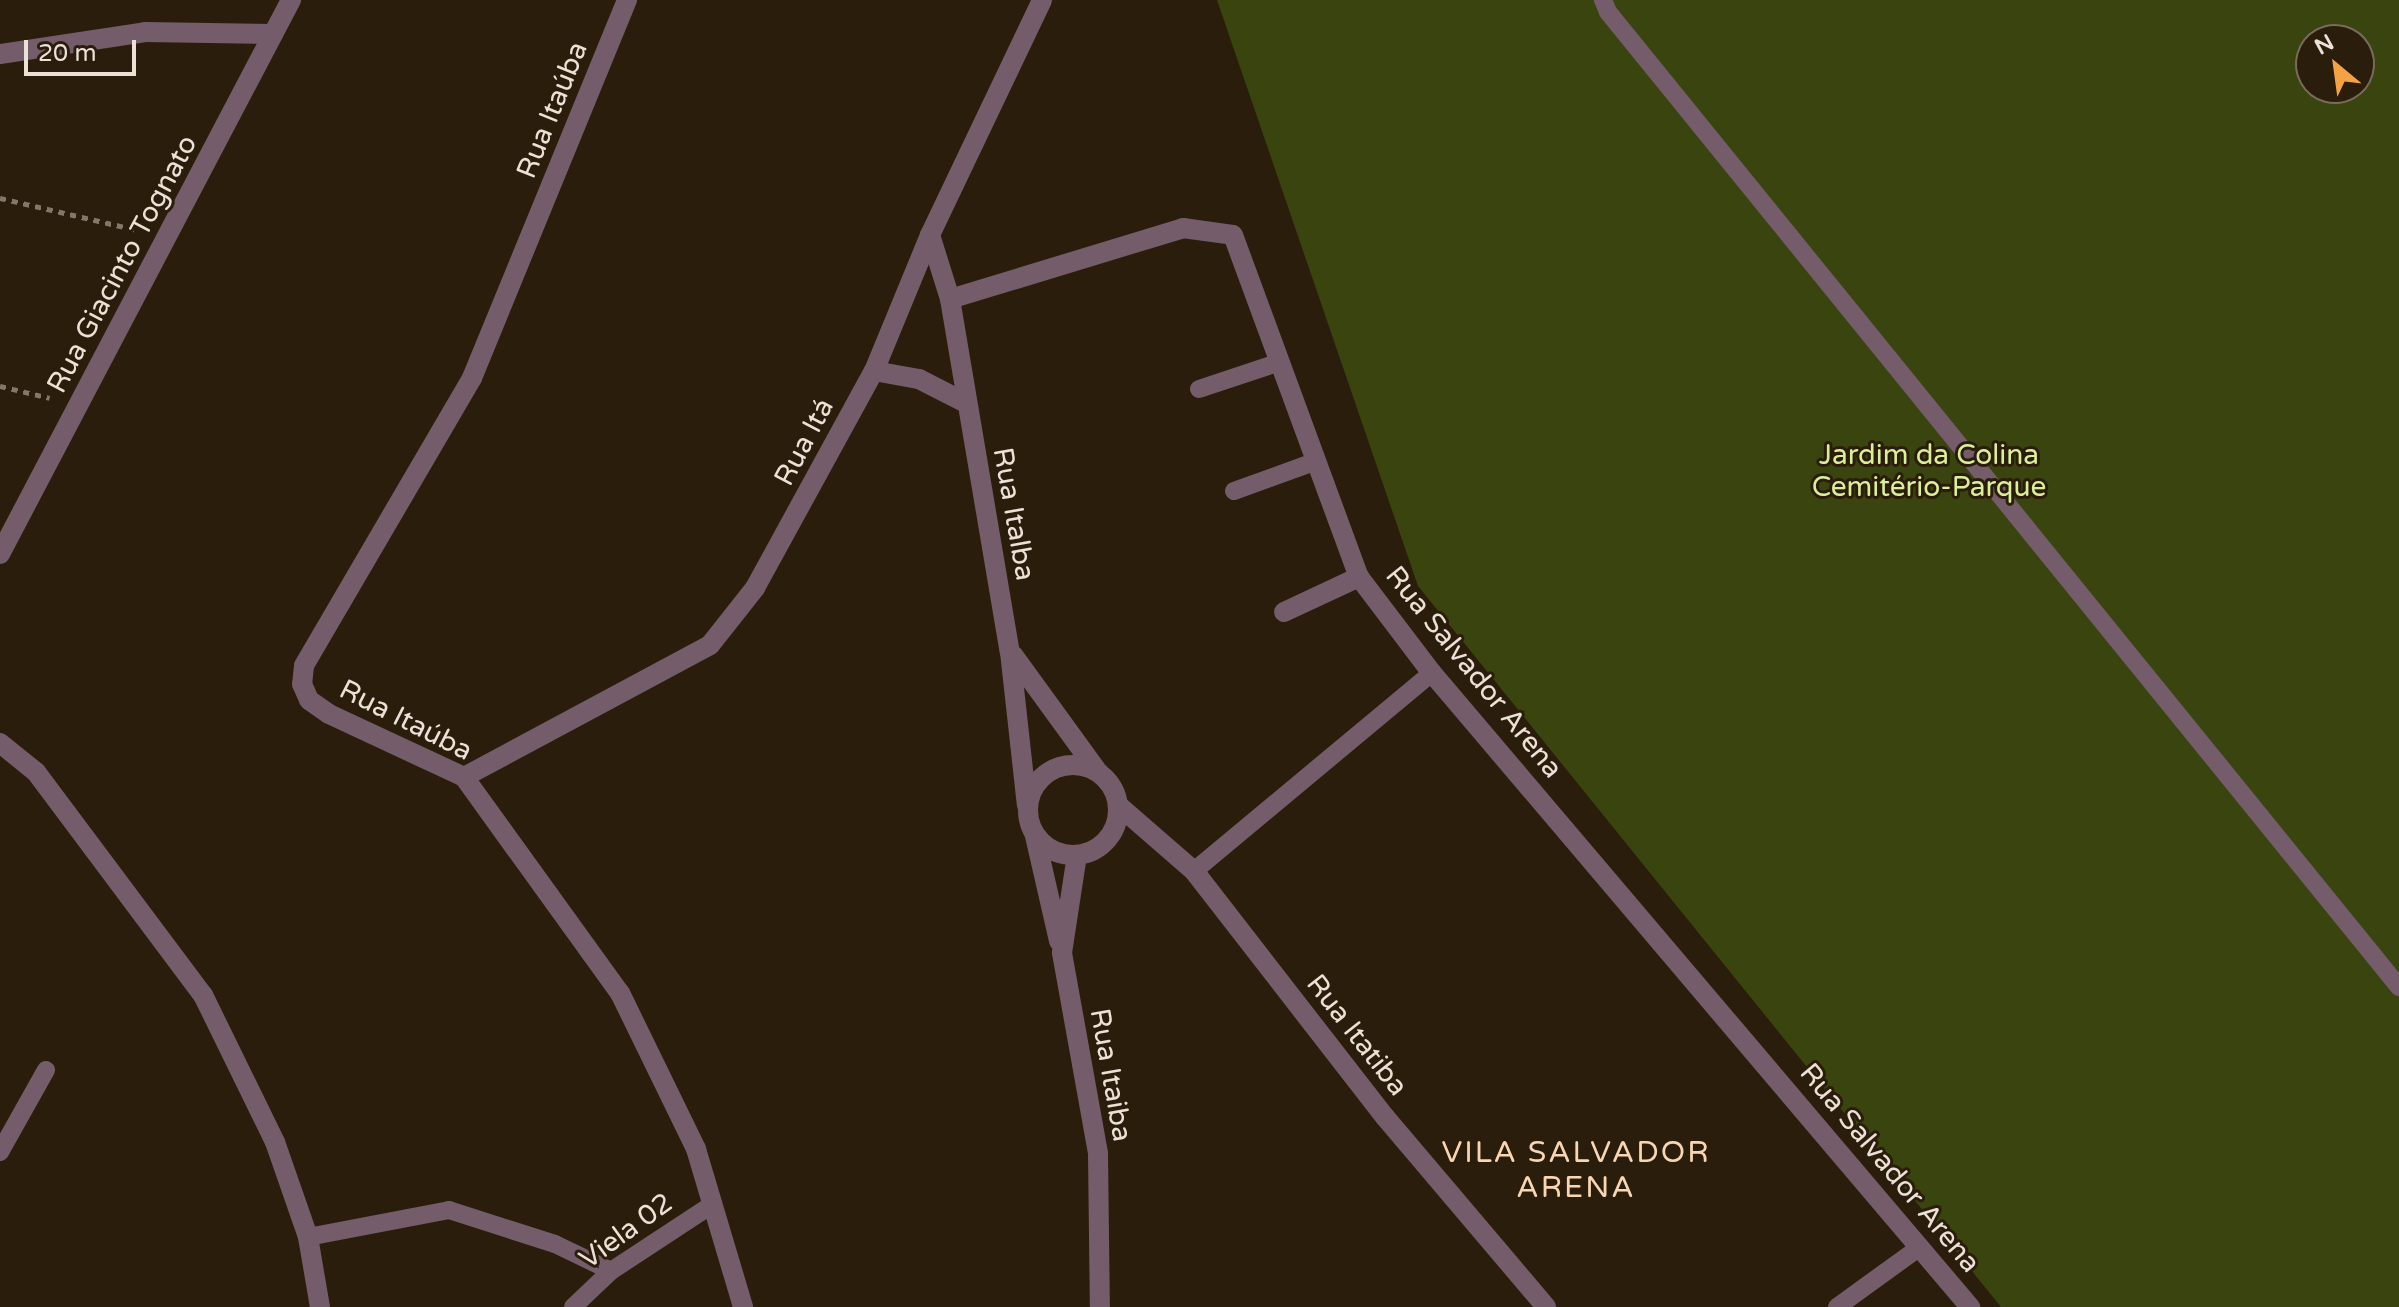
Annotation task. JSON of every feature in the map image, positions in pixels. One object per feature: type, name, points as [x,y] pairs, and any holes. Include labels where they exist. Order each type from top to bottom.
[{"type":"street","name":"Rua Giacinto Tognato","points":[[0,554],[170,237],[291,0]]},
{"type":"street","name":"Rua Itaúba","points":[[627,0],[472,378],[304,666],[302,684],[309,700],[329,714],[464,777],[620,993],[696,1149],[743,1307]]},
{"type":"street","name":"Rua Itá","points":[[464,777],[710,645],[755,588],[874,371],[930,235],[1042,0]]},
{"type":"street","points":[[0,54],[145,32],[273,34]]},
{"type":"street","name":"Rua Salvador Arena","points":[[950,299],[1183,228],[1233,235],[1359,577],[1432,673],[1970,1307]]},
{"type":"street","name":"Rua Italba","points":[[930,235],[950,299],[1010,652],[1027,805]]},
{"type":"street","points":[[874,371],[919,379],[966,403]]},
{"type":"street","points":[[1284,612],[1359,577]]},
{"type":"street","points":[[1010,652],[1098,772],[1118,805],[1109,837],[1077,855],[1061,854],[1035,836]]},
{"type":"street","points":[[0,743],[36,772],[203,995],[275,1142],[308,1237],[320,1307]]},
{"type":"street","points":[[1062,953],[1027,805],[1032,790],[1054,769],[1069,765],[1098,772]]},
{"type":"street","name":"Rua Itatiba","points":[[1118,805],[1194,871],[1385,1117],[1546,1307]]},
{"type":"street","name":"Rua Itaiba","points":[[1077,855],[1062,953],[1098,1154],[1100,1307]]},
{"type":"lane","points":[[1603,0],[2399,987]]},
{"type":"lane","points":[[1199,389],[1280,362]]},
{"type":"lane","points":[[1234,491],[1317,461]]},
{"type":"lane","points":[[1194,871],[1432,673]]},
{"type":"lane","points":[[0,1152],[46,1070]]},
{"type":"lane","name":"Viela 02","points":[[573,1307],[611,1271],[713,1204]]},
{"type":"lane","points":[[308,1237],[449,1210],[555,1244],[611,1271]]},
{"type":"lane","points":[[1837,1307],[1920,1247]]},
{"type":"path","points":[[0,198],[170,237]]},
{"type":"path","points":[[0,386],[79,404]]},
{"type":"green space","name":"Jardim da Colina Cemitério-Parque","points":[[1217,0],[2399,0],[2399,1307],[2001,1307],[1418,586]]},
{"type":"district","name":"VILA SALVADOR ARENA","points":[[1576,1170]]}]
